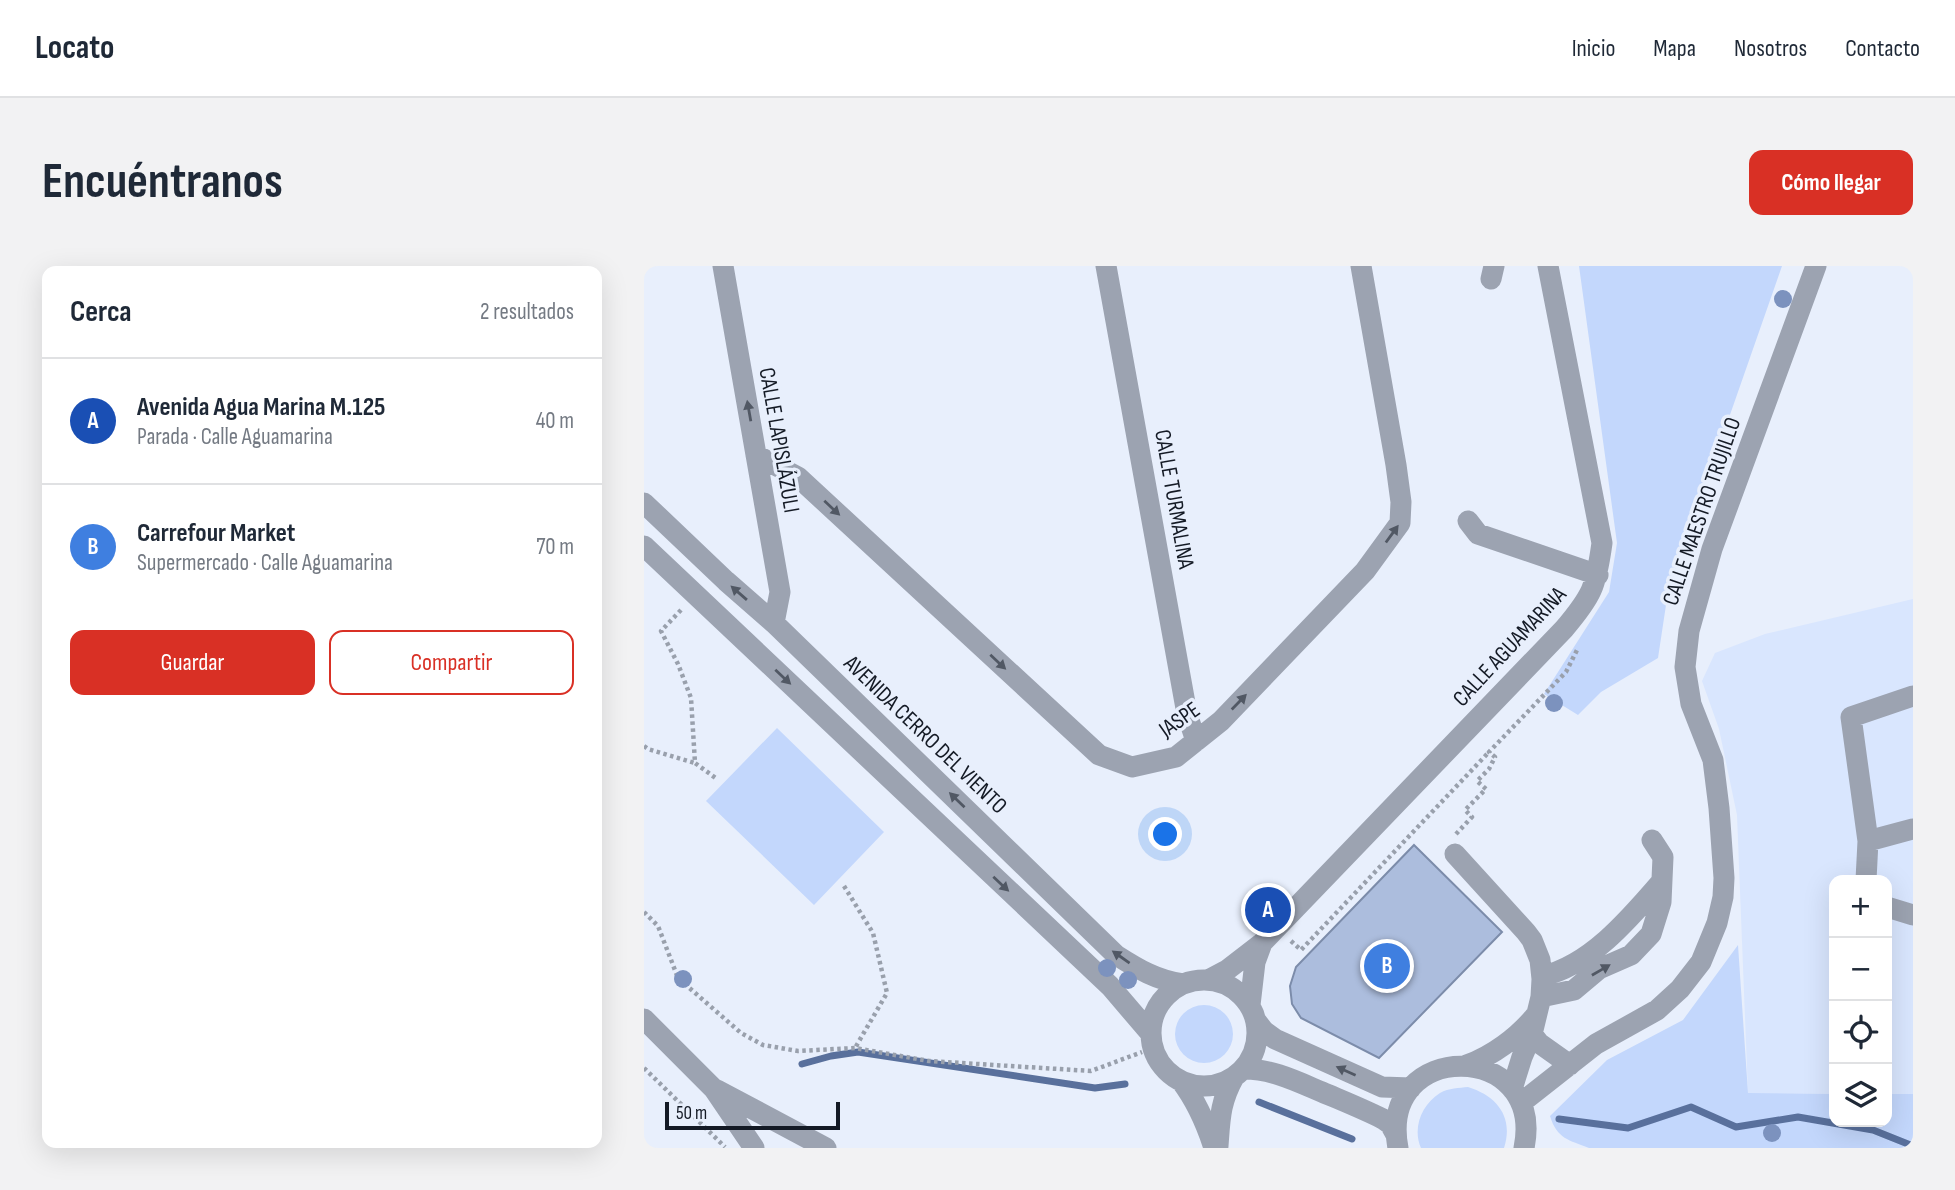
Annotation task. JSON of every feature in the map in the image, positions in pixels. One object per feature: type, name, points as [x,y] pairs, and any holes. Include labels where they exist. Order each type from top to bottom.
[{"type":"street","name":"CALLE LAPISLÁZULI","points":[[723,266],[780,592],[774,623]]},
{"type":"street","name":"CALLE TURMALINA","points":[[1106,266],[1187,714],[1196,741]]},
{"type":"street","name":"JASPE","points":[[756,455],[798,477],[1099,755],[1132,767],[1176,757],[1221,721],[1365,571],[1400,523],[1401,502],[1396,465],[1361,266]]},
{"type":"street","name":"CALLE AGUAMARINA","points":[[1210,979],[1227,970],[1262,943],[1564,629],[1587,601],[1598,575],[1602,543],[1548,266]]},
{"type":"street","name":"CALLE MAESTRO TRUJILLO","points":[[1517,1096],[1570,1065],[1596,1044],[1657,1010],[1680,989],[1701,962],[1717,923],[1724,878],[1719,808],[1713,760],[1691,704],[1685,667],[1689,631],[1712,550],[1816,266]]},
{"type":"street","name":"AVENIDA CERRO DEL VIENTO","points":[[644,503],[774,623],[1116,955],[1166,982],[1183,984]]},
{"type":"street","points":[[1468,521],[1478,534],[1598,575]]},
{"type":"street","points":[[644,546],[1110,986],[1152,1041],[1159,1062],[1168,1073],[1194,1086],[1208,1086],[1221,1083],[1239,1073],[1257,1069],[1274,1072],[1383,1119],[1390,1124],[1397,1141]]},
{"type":"street","points":[[1866,875],[1868,841],[1851,717],[1913,696]]},
{"type":"street","points":[[1868,841],[1913,829]]},
{"type":"street","points":[[1467,1065],[1485,1059],[1529,1024],[1536,1015],[1574,990],[1599,969],[1631,955],[1651,934],[1661,902],[1663,857],[1652,840]]},
{"type":"street","points":[[1455,854],[1532,940],[1540,960],[1542,976],[1536,1015],[1521,1057],[1517,1096]]},
{"type":"street","points":[[1542,976],[1558,972],[1590,952],[1627,921],[1662,881]]},
{"type":"street","points":[[1892,909],[1913,915]]},
{"type":"street","name":"CALLE AGUAMARINA","points":[[1253,1014],[1255,962],[1262,943]]},
{"type":"street","points":[[1152,1041],[1156,1009],[1163,999],[1183,984],[1210,979],[1222,982],[1243,995],[1264,1031],[1275,1039],[1382,1087],[1411,1088]]},
{"type":"street","points":[[1216,1148],[1225,1093],[1253,1055],[1257,1039],[1253,1014]]},
{"type":"street","points":[[1536,1015],[1539,1043],[1570,1065]]},
{"type":"street","points":[[644,1019],[714,1089],[754,1148]]},
{"type":"street","points":[[1397,1141],[1397,1117],[1411,1088],[1422,1077],[1436,1070],[1452,1065],[1467,1065],[1485,1069],[1499,1077],[1517,1096],[1527,1125],[1529,1144]]},
{"type":"street","points":[[1181,1081],[1189,1091],[1216,1148]]},
{"type":"street","points":[[714,1089],[826,1148]]},
{"type":"path","points":[[695,594],[661,631],[691,698],[695,763]]},
{"type":"path","points":[[1277,927],[1301,950],[1566,672],[1580,644],[1564,629]]},
{"type":"path","points":[[644,746],[695,763],[717,779]]},
{"type":"path","points":[[1455,854],[1453,837],[1472,817],[1465,810],[1486,789],[1476,781],[1489,769],[1494,757],[1489,752]]},
{"type":"path","points":[[844,886],[873,933],[887,993],[855,1048]]},
{"type":"path","points":[[644,912],[658,926],[678,978],[741,1033],[763,1045],[797,1051],[855,1048],[929,1061],[1091,1070],[1152,1041]]},
{"type":"path","points":[[644,1068],[726,1148]]},
{"type":"shaded area","points":[[1579,266],[1782,266],[1674,575],[1666,605],[1658,658],[1601,692],[1578,715],[1544,694],[1609,592],[1617,543]]},
{"type":"shaded area","points":[[1913,599],[1913,1094],[1892,1094],[1892,875],[1829,875],[1829,1094],[1748,1093],[1737,815],[1719,729],[1702,681],[1715,653],[1765,634]]},
{"type":"shaded area","points":[[777,728],[884,832],[814,905],[706,801]]},
{"type":"shaded area","points":[[1738,945],[1748,1093],[1829,1094],[1829,1127],[1892,1127],[1892,1094],[1913,1094],[1913,1148],[1589,1148],[1556,1130],[1550,1116],[1607,1060],[1683,1020]]},
{"type":"shaded area","points":[[1198,1005],[1210,1005],[1225,1013],[1233,1028],[1233,1040],[1225,1055],[1210,1063],[1198,1063],[1183,1055],[1175,1040],[1175,1028],[1183,1013]]},
{"type":"shaded area","points":[[1468,1087],[1487,1096],[1501,1109],[1507,1127],[1504,1148],[1421,1148],[1418,1125],[1428,1103],[1443,1091]]},
{"type":"building","points":[[1414,845],[1502,932],[1379,1058],[1301,1018],[1292,1004],[1290,986],[1296,967]]},
{"type":"waterway","points":[[802,1064],[858,1052],[1095,1088],[1125,1084]]},
{"type":"waterway","points":[[1259,1102],[1352,1139]]},
{"type":"waterway","points":[[1559,1119],[1628,1128],[1691,1107],[1736,1127],[1798,1117],[1873,1130],[1913,1146]]},
{"type":"place","name":"Avenida Agua Marina M.125","points":[[1268,910]]},
{"type":"place","name":"Carrefour Market","points":[[1387,966]]}]
